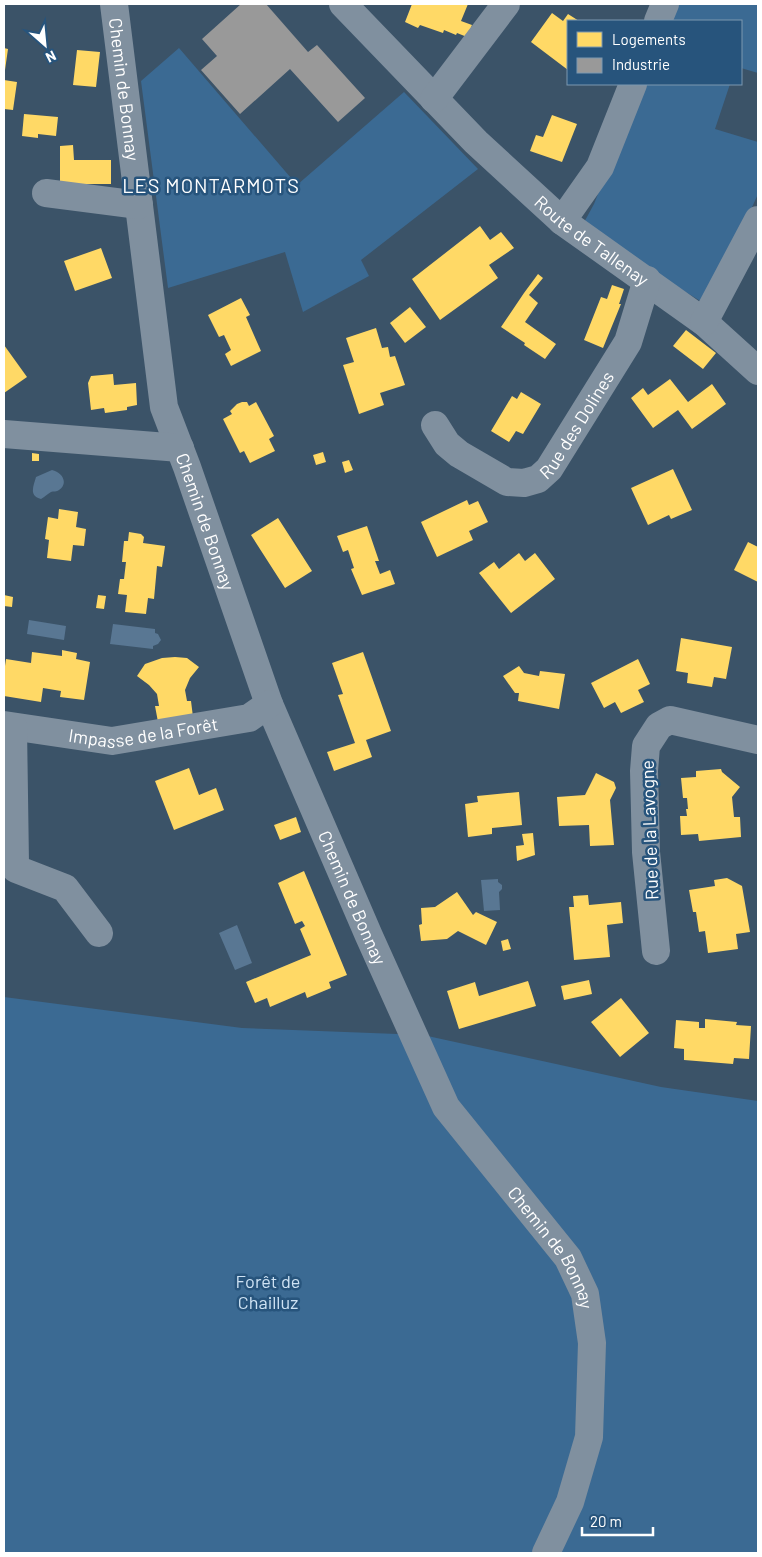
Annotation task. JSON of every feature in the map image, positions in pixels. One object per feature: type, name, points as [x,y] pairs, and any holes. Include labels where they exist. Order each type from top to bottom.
[{"type":"street","name":"Chemin de Bonnay","points":[[114,4],[164,407],[269,704],[369,936],[446,1107],[568,1258],[585,1294],[592,1344],[589,1438],[570,1502],[546,1553]]},
{"type":"street","name":"Route de Tallenay","points":[[343,4],[476,142],[562,221],[704,322],[758,371]]},
{"type":"street","points":[[434,99],[506,4]]},
{"type":"street","points":[[658,20],[666,4]]},
{"type":"street","points":[[562,221],[600,167],[633,85]]},
{"type":"street","points":[[46,193],[139,205]]},
{"type":"street","points":[[704,322],[758,220]]},
{"type":"street","name":"Rue des Dolines","points":[[435,425],[447,444],[459,454],[507,482],[524,483],[538,479],[549,469],[628,342],[647,280]]},
{"type":"street","points":[[4,434],[180,448]]},
{"type":"street","name":"Impasse de la Forêt","points":[[99,933],[65,888],[16,869],[14,864],[8,726],[112,741],[248,718],[269,704]]},
{"type":"street","name":"Rue de la Lavogne","points":[[656,951],[646,852],[644,771],[646,746],[659,726],[670,720],[758,740]]},
{"type":"green space","points":[[675,4],[758,4],[758,73],[742,68],[742,20],[668,20]]},
{"type":"green space","points":[[179,48],[297,185],[404,92],[478,169],[361,260],[369,276],[303,312],[285,252],[168,288],[141,81]]},
{"type":"green space","points":[[642,85],[730,85],[715,129],[758,142],[758,194],[738,238],[702,302],[581,228],[594,204]]},
{"type":"green space","name":"Forêt de Chailluz","points":[[4,997],[242,1028],[423,1035],[661,1087],[758,1101],[758,1553],[4,1553]]},
{"type":"shaded area","points":[[52,470],[61,475],[64,484],[58,491],[52,492],[41,499],[37,498],[33,493],[36,477]]},
{"type":"shaded area","points":[[29,620],[66,626],[64,640],[27,634]]},
{"type":"shaded area","points":[[113,624],[155,629],[155,633],[158,634],[161,640],[153,646],[153,649],[110,644]]},
{"type":"shaded area","points":[[498,879],[498,882],[502,885],[502,889],[499,892],[500,910],[484,911],[481,880]]},
{"type":"shaded area","points":[[237,925],[252,963],[235,970],[219,933]]},
{"type":"building: Logements","points":[[412,4],[468,4],[461,21],[472,25],[467,37],[444,30],[443,33],[420,25],[418,28],[405,22]]},
{"type":"building: Logements","points":[[552,13],[563,21],[568,14],[577,20],[567,20],[567,69],[531,42]]},
{"type":"building: Logements","points":[[4,48],[8,49],[5,70],[4,70]]},
{"type":"building: Logements","points":[[77,50],[100,52],[96,87],[73,85]]},
{"type":"building: Logements","points":[[4,80],[17,82],[13,110],[4,109]]},
{"type":"building: Logements","points":[[24,114],[58,117],[56,136],[38,134],[38,138],[22,136]]},
{"type":"building: Logements","points":[[552,115],[577,124],[562,162],[530,151],[536,135],[543,137]]},
{"type":"building: Logements","points":[[73,145],[74,160],[111,160],[111,184],[60,184],[60,146]]},
{"type":"building: Logements","points":[[480,226],[490,240],[501,232],[514,248],[489,265],[498,278],[440,320],[412,279]]},
{"type":"building: Logements","points":[[101,248],[112,278],[75,291],[64,261]]},
{"type":"building: Logements","points":[[538,274],[543,278],[529,295],[538,303],[525,322],[556,344],[545,359],[501,327]]},
{"type":"building: Logements","points":[[612,285],[624,289],[619,304],[621,304],[603,348],[584,340],[601,297],[607,299]]},
{"type":"building: Logements","points":[[241,298],[250,315],[246,317],[261,351],[231,366],[225,354],[231,350],[224,335],[219,337],[208,315]]},
{"type":"building: Logements","points":[[410,307],[426,327],[405,343],[390,323]]},
{"type":"building: Logements","points":[[376,328],[382,348],[388,347],[390,357],[395,356],[405,385],[380,393],[384,405],[359,414],[343,365],[354,362],[346,338]]},
{"type":"building: Logements","points":[[686,330],[716,353],[703,369],[673,346]]},
{"type":"building: Logements","points":[[4,345],[27,377],[4,393]]},
{"type":"building: Logements","points":[[113,374],[114,385],[136,383],[137,405],[127,407],[127,410],[105,413],[104,408],[91,410],[88,383],[91,376]]},
{"type":"building: Logements","points":[[670,379],[688,402],[712,384],[726,404],[692,429],[678,410],[653,428],[631,398],[643,388],[648,395]]},
{"type":"building: Logements","points":[[521,392],[541,404],[523,434],[516,431],[509,442],[491,431],[512,396],[517,399]]},
{"type":"building: Logements","points":[[242,402],[247,402],[249,406],[256,402],[274,436],[269,439],[275,451],[250,463],[244,451],[240,453],[223,419],[232,414],[230,411]]},
{"type":"building: Logements","points":[[323,452],[326,462],[316,465],[313,455]]},
{"type":"building: Logements","points":[[32,453],[39,454],[39,461],[32,461]]},
{"type":"building: Logements","points":[[349,460],[353,470],[345,473],[342,462]]},
{"type":"building: Logements","points":[[673,469],[692,510],[671,519],[669,515],[648,525],[631,488]]},
{"type":"building: Logements","points":[[467,500],[469,505],[478,501],[488,522],[469,531],[473,540],[437,557],[421,522]]},
{"type":"building: Logements","points":[[59,509],[78,512],[76,527],[86,529],[84,546],[73,545],[71,561],[47,558],[49,540],[45,539],[48,517],[58,519]]},
{"type":"building: Logements","points":[[278,518],[312,571],[285,588],[251,535]]},
{"type":"building: Logements","points":[[367,526],[379,561],[375,561],[380,574],[390,570],[395,584],[362,595],[351,569],[354,568],[348,550],[343,552],[337,536]]},
{"type":"building: Logements","points":[[129,532],[141,534],[144,537],[143,543],[165,546],[162,567],[157,566],[154,599],[148,598],[146,614],[125,612],[127,595],[118,594],[120,579],[124,579],[126,562],[122,562],[124,541],[128,541]]},
{"type":"building: Logements","points":[[748,542],[758,547],[758,582],[734,570]]},
{"type":"building: Logements","points":[[519,553],[525,561],[535,553],[555,579],[511,613],[479,573],[494,562],[499,569]]},
{"type":"building: Logements","points":[[4,595],[13,597],[12,607],[4,606]]},
{"type":"building: Logements","points":[[98,595],[106,596],[104,609],[96,608]]},
{"type":"building: Logements","points":[[681,638],[732,647],[726,679],[714,677],[712,687],[687,683],[688,673],[676,671]]},
{"type":"building: Logements","points":[[62,650],[77,653],[76,659],[90,662],[84,700],[60,697],[61,691],[43,688],[41,702],[4,696],[6,659],[31,663],[32,652],[62,656]]},
{"type":"building: Logements","points":[[363,652],[391,731],[366,740],[372,757],[334,771],[327,752],[355,743],[338,695],[343,694],[332,663]]},
{"type":"building: Logements","points":[[162,658],[187,658],[199,667],[190,678],[185,690],[187,701],[191,701],[193,717],[158,722],[155,706],[159,706],[157,694],[137,676],[145,664]]},
{"type":"building: Logements","points":[[638,659],[650,684],[638,690],[644,702],[621,713],[615,702],[604,708],[591,683]]},
{"type":"building: Logements","points":[[519,666],[524,673],[539,676],[540,671],[565,674],[559,709],[518,701],[519,693],[515,693],[503,676]]},
{"type":"building: Logements","points":[[189,768],[199,795],[216,788],[224,810],[174,830],[155,781]]},
{"type":"building: Logements","points":[[721,769],[740,787],[732,797],[734,817],[740,817],[741,837],[699,841],[698,834],[681,835],[680,816],[687,816],[686,809],[688,809],[687,798],[683,798],[681,778],[696,777],[696,771]]},
{"type":"building: Logements","points":[[596,773],[614,782],[616,788],[610,800],[614,845],[590,846],[589,825],[559,826],[557,797],[585,795]]},
{"type":"building: Logements","points":[[519,792],[522,825],[492,828],[492,834],[468,837],[465,804],[478,802],[477,796]]},
{"type":"building: Logements","points":[[296,817],[301,832],[280,840],[274,825]]},
{"type":"building: Logements","points":[[533,833],[535,855],[517,861],[516,846],[524,845],[522,834]]},
{"type":"building: Logements","points":[[304,871],[347,975],[329,982],[331,988],[307,998],[305,992],[270,1007],[267,998],[255,1003],[246,982],[311,955],[300,929],[305,926],[302,921],[295,924],[278,883]]},
{"type":"building: Logements","points":[[727,878],[742,886],[750,932],[736,934],[738,949],[708,953],[705,931],[699,932],[696,912],[693,912],[689,890],[715,886],[714,880]]},
{"type":"building: Logements","points":[[457,892],[473,915],[476,912],[497,922],[486,945],[458,931],[447,939],[421,941],[419,925],[422,924],[421,908],[435,907]]},
{"type":"building: Logements","points":[[588,895],[589,905],[621,902],[623,923],[607,925],[610,957],[574,960],[569,907],[574,907],[573,896]]},
{"type":"building: Logements","points":[[508,939],[511,949],[503,951],[501,941]]},
{"type":"building: Logements","points":[[589,980],[592,994],[564,1000],[561,986]]},
{"type":"building: Logements","points":[[528,981],[536,1006],[459,1029],[447,991],[475,982],[479,996]]},
{"type":"building: Logements","points":[[621,998],[649,1033],[620,1057],[591,1022]]},
{"type":"building: Logements","points":[[705,1019],[737,1022],[736,1025],[751,1026],[749,1059],[734,1058],[733,1064],[684,1060],[684,1049],[674,1048],[676,1020],[699,1022],[699,1028],[705,1028]]},
{"type":"building: Industrie","points":[[241,4],[266,4],[308,52],[317,45],[365,98],[338,122],[290,69],[240,114],[201,70],[217,56],[202,39]]},
{"type":"district","name":"LES MONTARMOTS","points":[[211,185]]}]
